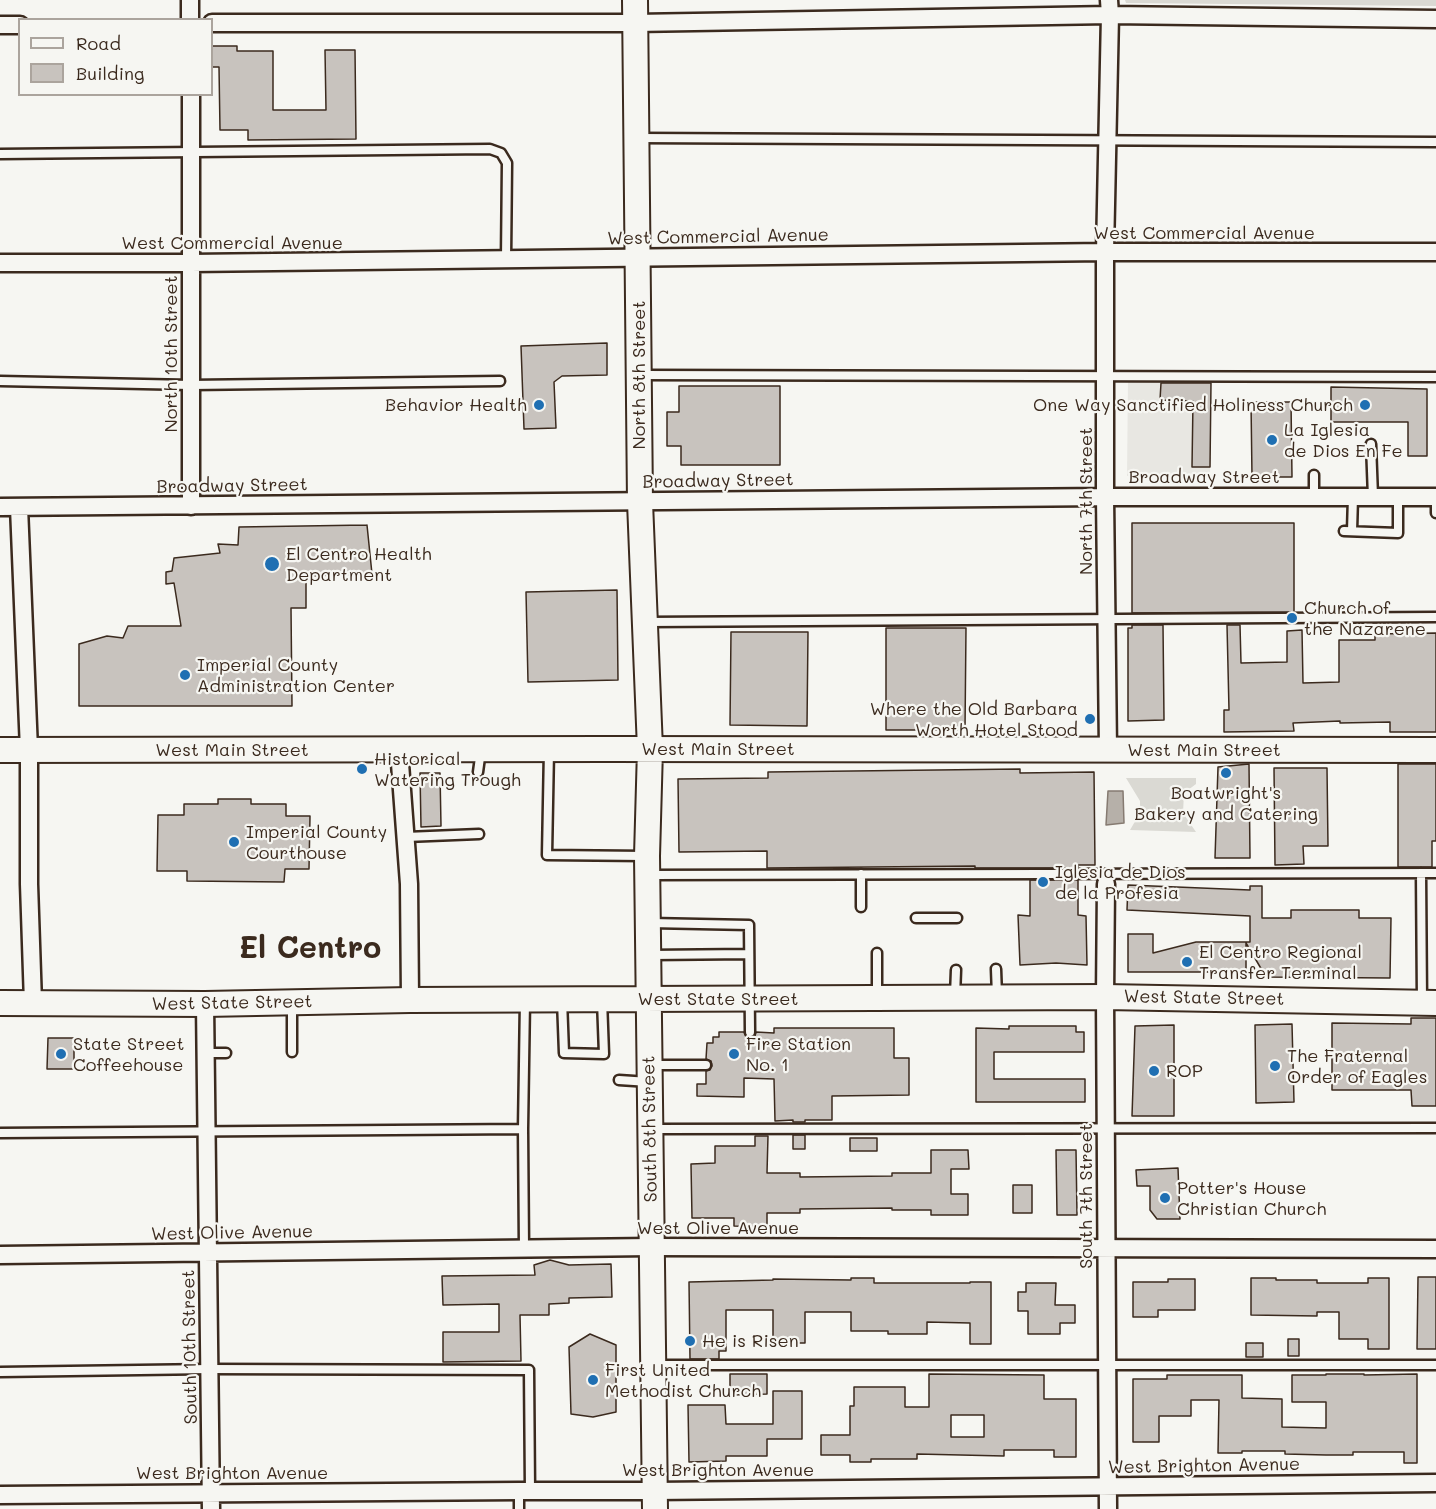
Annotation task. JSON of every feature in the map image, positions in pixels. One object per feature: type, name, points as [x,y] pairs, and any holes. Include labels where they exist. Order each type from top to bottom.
[{"type":"street","points":[[190,0],[190,18]]},
{"type":"street","points":[[213,23],[635,12],[1110,8],[1436,19]]},
{"type":"street","name":"North 7th Street","points":[[1108,750],[1105,252],[1110,8]]},
{"type":"street","name":"North 8th Street","points":[[635,12],[640,502],[650,749]]},
{"type":"street","points":[[0,25],[18,25]]},
{"type":"street","name":"North 10th Street","points":[[190,506],[191,96]]},
{"type":"street","name":"West Commercial Avenue","points":[[0,263],[191,263],[1105,252],[1436,252]]},
{"type":"street","name":"Broadway Street","points":[[0,507],[1105,497],[1436,497]]},
{"type":"street","points":[[19,507],[29,750],[29,884],[33,1003]]},
{"type":"street","name":"West Main Street","points":[[0,750],[399,750],[480,761],[549,749],[1436,750]]},
{"type":"street","name":"South 8th Street","points":[[650,749],[647,923],[654,1500]]},
{"type":"street","points":[[399,750],[409,884],[410,1000]]},
{"type":"street","name":"South 7th Street","points":[[1106,884],[1108,1509]]},
{"type":"street","name":"West State Street","points":[[0,1004],[997,997],[1429,1003]]},
{"type":"street","name":"South 10th Street","points":[[205,1004],[211,1501]]},
{"type":"street","name":"West Olive Avenue","points":[[0,1255],[651,1247],[1436,1249]]},
{"type":"street","name":"West Brighton Avenue","points":[[0,1495],[211,1501],[525,1491],[654,1500],[1108,1486],[1436,1483]]},
{"type":"lane","points":[[637,138],[1436,142]]},
{"type":"lane","points":[[0,154],[490,149],[501,153],[507,163],[506,259]]},
{"type":"lane","points":[[639,375],[1436,376]]},
{"type":"lane","points":[[0,381],[191,385],[500,381]]},
{"type":"lane","points":[[1371,444],[1372,497]]},
{"type":"lane","points":[[1314,475],[1314,497]]},
{"type":"lane","points":[[1353,497],[1348,531],[1398,533],[1398,497]]},
{"type":"lane","points":[[1436,497],[1436,513]]},
{"type":"lane","points":[[644,622],[1436,617]]},
{"type":"lane","points":[[549,749],[547,855],[647,865],[861,874],[1436,873]]},
{"type":"lane","points":[[406,837],[479,834]]},
{"type":"lane","points":[[1421,873],[1429,1003]]},
{"type":"lane","points":[[861,874],[861,907]]},
{"type":"lane","points":[[916,918],[957,918]]},
{"type":"lane","points":[[647,923],[749,925],[750,1032]]},
{"type":"lane","points":[[877,953],[877,998]]},
{"type":"lane","points":[[648,955],[749,954]]},
{"type":"lane","points":[[996,969],[997,997]]},
{"type":"lane","points":[[955,998],[956,970]]},
{"type":"lane","points":[[524,1248],[525,1000]]},
{"type":"lane","points":[[562,1000],[564,1053],[604,1053],[602,1000]]},
{"type":"lane","points":[[292,1002],[292,1052]]},
{"type":"lane","points":[[206,1053],[226,1053]]},
{"type":"lane","points":[[619,1080],[649,1073],[706,1065]]},
{"type":"lane","points":[[650,1129],[1436,1128]]},
{"type":"lane","points":[[0,1133],[523,1129]]},
{"type":"lane","points":[[653,1365],[1436,1365]]},
{"type":"lane","points":[[0,1372],[209,1369],[530,1370],[525,1491],[519,1509]]},
{"type":"shaded area","points":[[1125,0],[1436,0],[1436,6],[1126,3]]},
{"type":"shaded area","points":[[1128,380],[1211,380],[1210,476],[1127,476]]},
{"type":"shaded area","points":[[1126,778],[1196,778],[1196,784],[1184,793],[1183,813],[1196,832],[1130,830],[1140,813],[1140,801]]},
{"type":"shaded area","points":[[1108,791],[1123,791],[1124,823],[1106,825]]},
{"type":"building","points":[[213,46],[237,46],[237,51],[273,51],[273,110],[326,110],[325,50],[355,50],[356,139],[248,140],[248,130],[220,130],[219,67],[213,67]]},
{"type":"building","name":"Behavior Health","points":[[607,343],[607,375],[562,376],[554,382],[556,428],[524,429],[521,346]]},
{"type":"building","points":[[1161,383],[1211,383],[1210,467],[1192,467],[1193,401],[1160,400]]},
{"type":"building","points":[[679,386],[780,386],[780,465],[681,465],[681,446],[667,446],[667,412],[679,412]]},
{"type":"building","points":[[1331,387],[1427,389],[1427,456],[1408,456],[1408,422],[1331,422]]},
{"type":"building","name":"La Iglesia de Dios En Fe","points":[[1251,402],[1291,402],[1292,477],[1252,477]]},
{"type":"building","points":[[1132,523],[1294,523],[1294,612],[1132,613]]},
{"type":"building","points":[[367,525],[372,574],[306,576],[306,608],[291,608],[292,706],[79,706],[79,644],[107,636],[123,638],[128,626],[181,626],[174,583],[166,584],[166,572],[172,571],[174,558],[220,553],[218,544],[238,545],[239,527]]},
{"type":"building","points":[[617,590],[618,680],[528,682],[526,592]]},
{"type":"building","points":[[1132,625],[1163,625],[1164,720],[1128,721],[1128,628],[1132,628]]},
{"type":"building","points":[[1227,625],[1240,625],[1241,663],[1287,662],[1287,631],[1302,630],[1303,683],[1339,682],[1339,640],[1375,640],[1375,634],[1436,633],[1436,732],[1390,732],[1390,722],[1340,723],[1340,721],[1293,723],[1294,731],[1224,732],[1224,710],[1229,710]]},
{"type":"building","points":[[886,628],[966,628],[965,730],[886,730]]},
{"type":"building","points":[[731,632],[808,632],[807,726],[730,725]]},
{"type":"building","points":[[1249,764],[1250,858],[1215,858],[1218,767]]},
{"type":"building","points":[[1398,764],[1436,764],[1436,841],[1432,841],[1432,867],[1398,867]]},
{"type":"building","points":[[1274,768],[1327,768],[1328,846],[1303,846],[1304,864],[1275,865]]},
{"type":"building","points":[[1020,769],[1020,773],[1094,772],[1095,865],[1078,865],[1078,868],[975,868],[975,866],[767,868],[767,851],[679,852],[678,779],[768,778],[768,772]]},
{"type":"building","points":[[420,773],[440,773],[441,826],[421,827]]},
{"type":"building","name":"Imperial County Courthouse","points":[[218,799],[251,799],[251,804],[286,804],[286,816],[310,816],[309,869],[285,869],[284,882],[187,881],[187,871],[157,871],[158,815],[184,815],[184,804],[218,804]]},
{"type":"building","points":[[1030,880],[1078,880],[1078,915],[1086,916],[1087,965],[1056,963],[1020,965],[1018,915],[1030,916]]},
{"type":"building","points":[[1128,885],[1250,890],[1250,886],[1262,886],[1262,918],[1291,918],[1291,910],[1359,910],[1359,918],[1391,918],[1390,978],[1266,977],[1246,943],[1246,972],[1128,972],[1128,934],[1153,934],[1153,953],[1196,942],[1250,942],[1250,916],[1127,910]]},
{"type":"building","points":[[1411,1018],[1436,1018],[1436,1106],[1412,1106],[1411,1090],[1332,1090],[1332,1023],[1411,1024]]},
{"type":"building","name":"The Fraternal Order of Eagles","points":[[1292,1024],[1294,1102],[1256,1103],[1255,1025]]},
{"type":"building","name":"ROP","points":[[1174,1025],[1174,1116],[1132,1116],[1135,1026]]},
{"type":"building","points":[[1009,1026],[1076,1026],[1076,1032],[1084,1032],[1084,1052],[994,1052],[994,1079],[1085,1079],[1085,1102],[976,1102],[976,1028],[1009,1029]]},
{"type":"building","points":[[774,1028],[894,1028],[894,1058],[909,1058],[909,1095],[832,1096],[832,1120],[805,1120],[805,1122],[775,1121],[774,1079],[744,1078],[744,1097],[697,1096],[697,1084],[706,1084],[706,1071],[712,1066],[711,1061],[706,1059],[707,1043],[713,1043],[713,1037],[719,1037],[719,1032],[744,1032],[746,1037],[751,1038],[756,1032],[774,1033]]},
{"type":"building","name":"State Street Coffeehouse","points":[[48,1038],[74,1038],[74,1069],[47,1069]]},
{"type":"building","points":[[793,1135],[805,1135],[805,1149],[793,1149]]},
{"type":"building","points":[[755,1136],[768,1136],[767,1173],[800,1173],[800,1177],[892,1176],[892,1173],[931,1173],[931,1150],[968,1150],[969,1169],[951,1169],[951,1194],[968,1194],[968,1215],[931,1215],[931,1210],[892,1210],[892,1208],[800,1209],[800,1213],[767,1213],[767,1227],[734,1226],[734,1218],[692,1218],[691,1164],[715,1163],[715,1146],[755,1146]]},
{"type":"building","points":[[850,1138],[877,1138],[877,1151],[850,1151]]},
{"type":"building","points":[[1056,1150],[1076,1150],[1077,1215],[1057,1215]]},
{"type":"building","name":"Potter's House Christian Church","points":[[1178,1168],[1180,1219],[1157,1219],[1150,1210],[1150,1186],[1137,1186],[1136,1170]]},
{"type":"building","points":[[1013,1185],[1032,1185],[1032,1213],[1013,1213]]},
{"type":"building","points":[[550,1260],[569,1265],[611,1264],[612,1297],[569,1298],[569,1303],[549,1304],[549,1315],[520,1315],[521,1361],[443,1362],[443,1332],[499,1332],[499,1304],[443,1305],[442,1276],[535,1275],[534,1265]]},
{"type":"building","points":[[1418,1277],[1436,1277],[1436,1349],[1417,1349]]},
{"type":"building","points":[[851,1278],[874,1278],[874,1283],[991,1282],[991,1344],[970,1344],[970,1323],[927,1322],[927,1334],[851,1331],[851,1312],[805,1312],[805,1343],[773,1343],[773,1310],[726,1310],[726,1351],[719,1351],[719,1359],[690,1359],[689,1282],[773,1279],[851,1280]]},
{"type":"building","points":[[1251,1278],[1317,1280],[1317,1283],[1368,1283],[1368,1278],[1389,1278],[1389,1349],[1368,1349],[1368,1339],[1339,1339],[1339,1312],[1317,1312],[1317,1316],[1251,1315]]},
{"type":"building","points":[[1168,1279],[1195,1279],[1195,1310],[1158,1310],[1158,1317],[1133,1317],[1133,1282],[1168,1282]]},
{"type":"building","points":[[1026,1283],[1056,1283],[1055,1305],[1075,1305],[1075,1323],[1060,1323],[1060,1334],[1028,1334],[1028,1311],[1018,1311],[1018,1292],[1026,1292]]},
{"type":"building","name":"First United Methodist Church","points":[[590,1334],[616,1345],[616,1412],[593,1417],[571,1414],[569,1347]]},
{"type":"building","points":[[1288,1339],[1299,1339],[1299,1356],[1288,1356]]},
{"type":"building","points":[[1246,1343],[1263,1343],[1263,1357],[1246,1357]]},
{"type":"building","points":[[730,1374],[767,1374],[767,1394],[730,1395]]},
{"type":"building","points":[[929,1374],[1044,1375],[1044,1399],[1076,1399],[1076,1457],[1054,1457],[1054,1450],[1004,1450],[1004,1456],[917,1454],[917,1459],[871,1459],[871,1462],[850,1462],[850,1455],[821,1455],[821,1435],[850,1435],[850,1406],[854,1406],[854,1387],[905,1387],[905,1407],[929,1407]],"holes":[[[951,1415],[984,1415],[984,1437],[951,1437]]]},
{"type":"building","points":[[1417,1374],[1417,1463],[1404,1463],[1404,1452],[1353,1452],[1353,1455],[1285,1454],[1285,1451],[1218,1453],[1219,1400],[1191,1400],[1191,1416],[1159,1416],[1159,1442],[1133,1442],[1133,1379],[1167,1379],[1167,1375],[1242,1375],[1242,1398],[1282,1399],[1282,1427],[1326,1428],[1326,1402],[1292,1402],[1292,1375]]},
{"type":"building","points":[[773,1391],[802,1391],[802,1439],[767,1439],[767,1456],[726,1456],[726,1461],[689,1462],[688,1405],[725,1405],[726,1424],[773,1424]]},
{"type":"place","name":"Behavior Health","points":[[539,405]]},
{"type":"place","name":"One Way Sanctified Holiness Church","points":[[1365,405]]},
{"type":"place","name":"La Iglesia de Dios En Fe","points":[[1272,440]]},
{"type":"place","name":"El Centro Health Department","points":[[272,564]]},
{"type":"place","name":"Church of the Nazarene","points":[[1292,618]]},
{"type":"place","name":"Imperial County Administration Center","points":[[185,675]]},
{"type":"place","name":"Where the Old Barbara Worth Hotel Stood","points":[[1090,719]]},
{"type":"place","name":"Historical Watering Trough","points":[[362,769]]},
{"type":"place","name":"Boatwright's Bakery and Catering","points":[[1226,773]]},
{"type":"place","name":"Imperial County Courthouse","points":[[234,842]]},
{"type":"place","name":"Iglesia de Dios de la Profesia","points":[[1043,882]]},
{"type":"place","name":"El Centro Regional Transfer Terminal","points":[[1187,962]]},
{"type":"place","name":"State Street Coffeehouse","points":[[61,1054]]},
{"type":"place","name":"Fire Station No. 1","points":[[734,1054]]},
{"type":"place","name":"The Fraternal Order of Eagles","points":[[1275,1066]]},
{"type":"place","name":"ROP","points":[[1154,1071]]},
{"type":"place","name":"Potter's House Christian Church","points":[[1165,1198]]},
{"type":"place","name":"He is Risen","points":[[690,1341]]},
{"type":"place","name":"First United Methodist Church","points":[[593,1380]]},
{"type":"district","name":"El Centro","points":[[310,949]]}]
